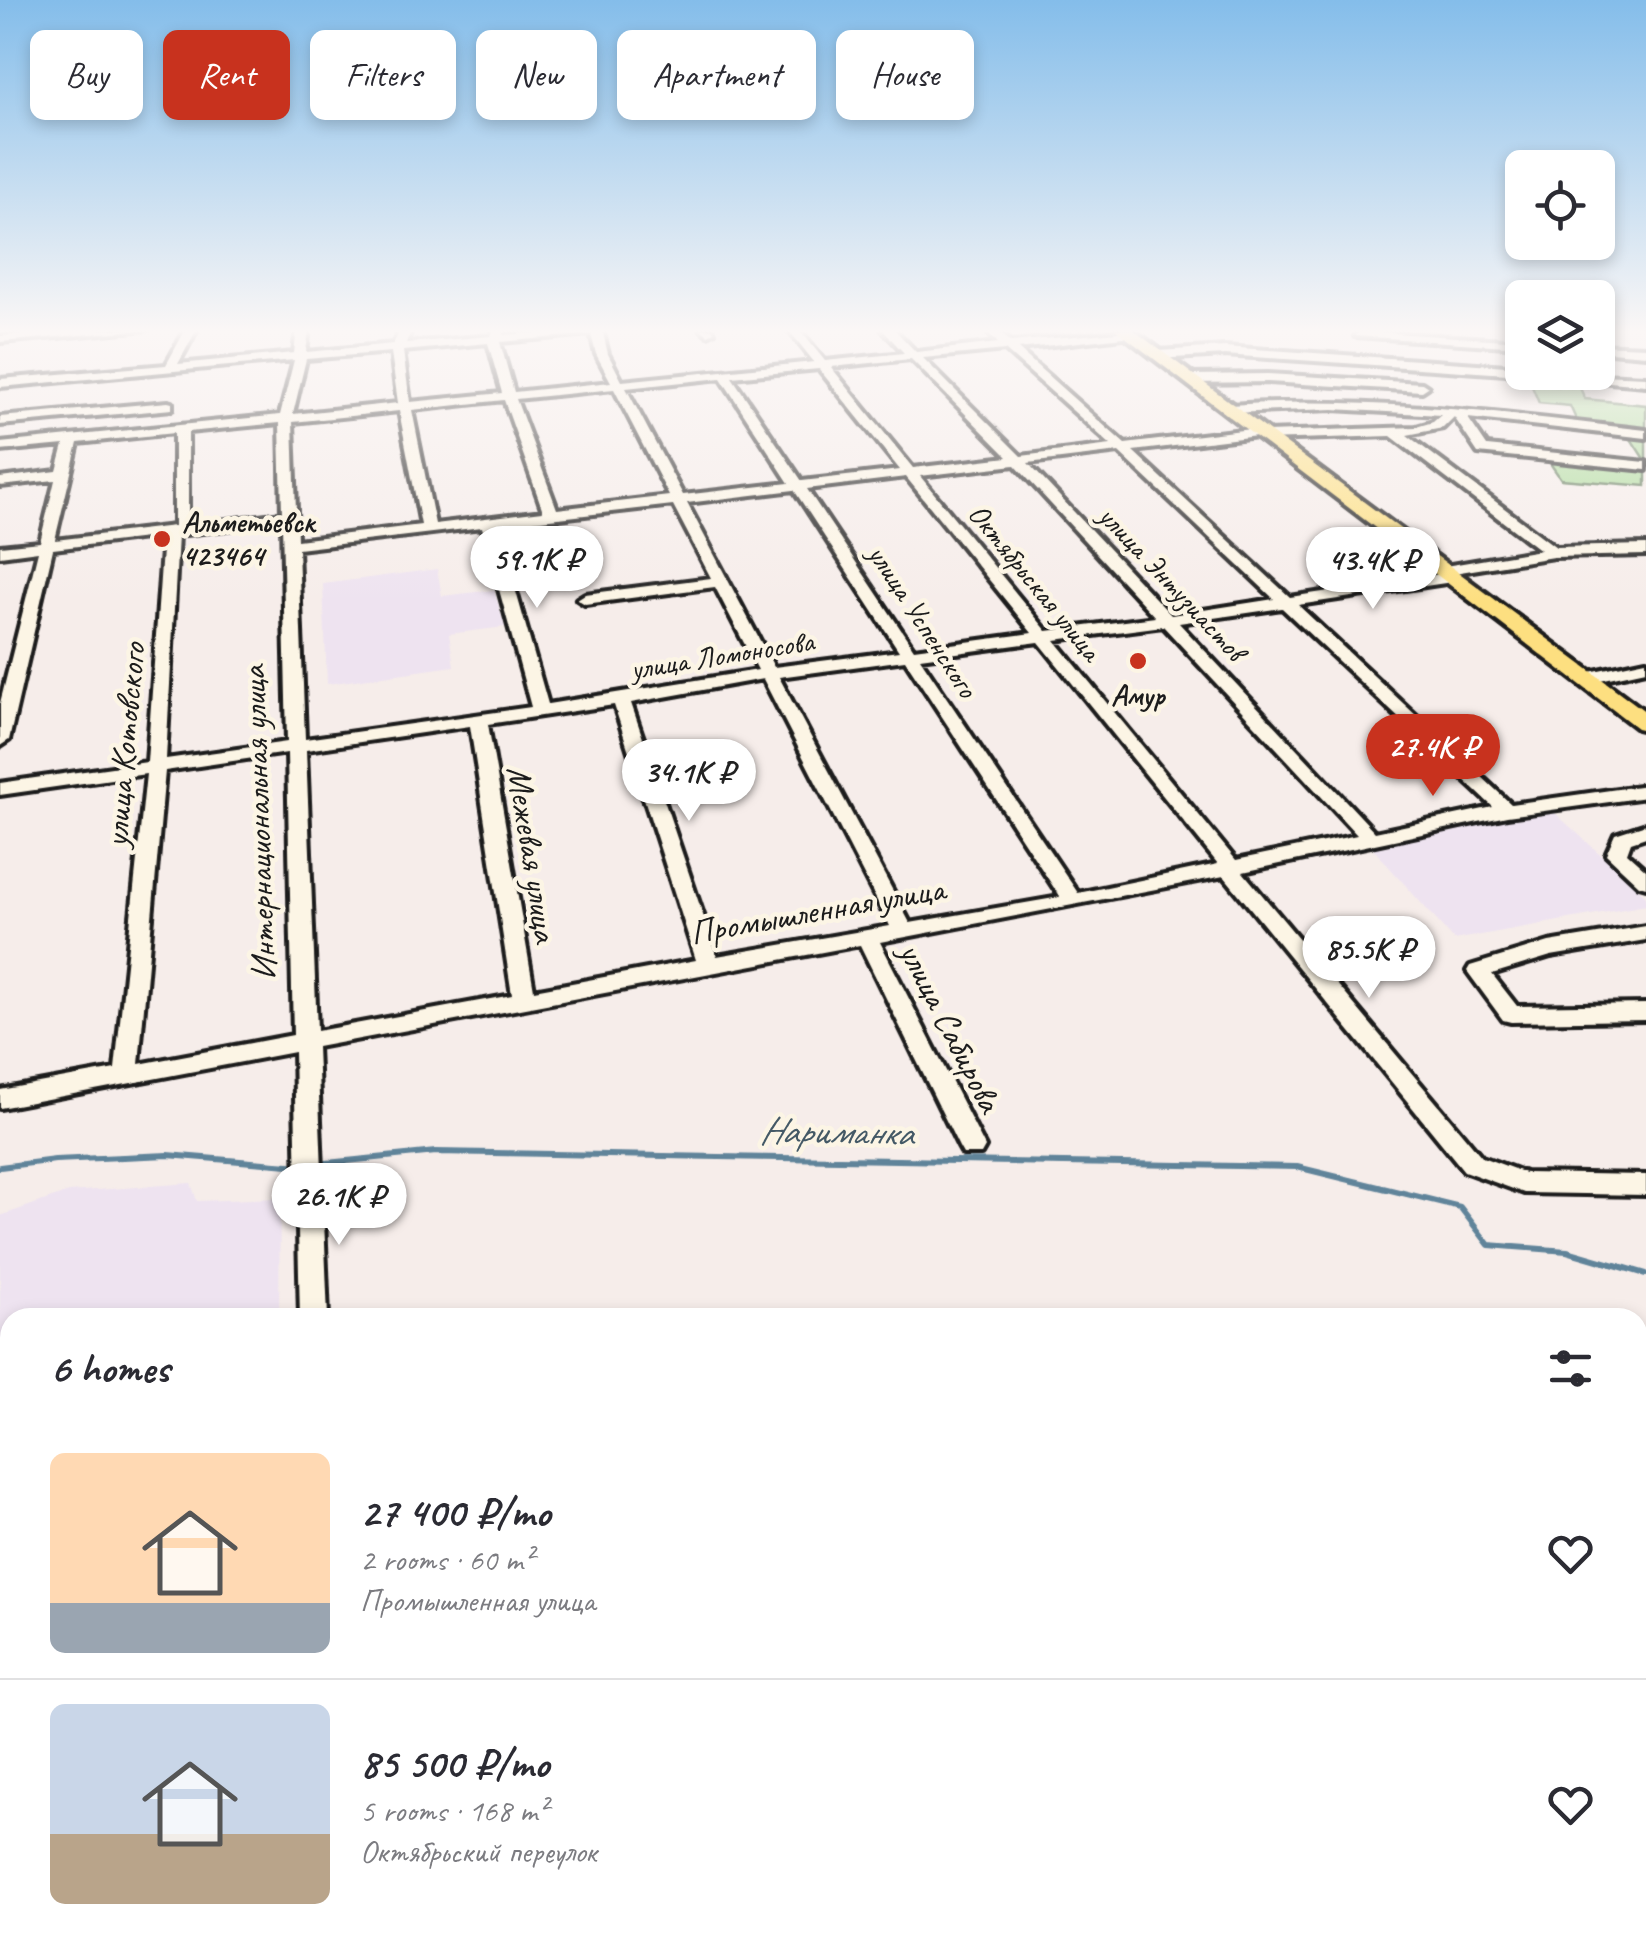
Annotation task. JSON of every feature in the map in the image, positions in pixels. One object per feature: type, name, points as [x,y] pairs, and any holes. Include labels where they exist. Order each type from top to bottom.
[{"type":"main road","points":[[1242,420],[1646,724]]},
{"type":"street","name":"улица Котовского","points":[[126,1076],[176,530],[172,420]]},
{"type":"street","points":[[0,446],[266,420]]},
{"type":"street","name":"Интернациональная улица","points":[[286,420],[302,1042],[314,1308]]},
{"type":"street","points":[[409,420],[429,530]]},
{"type":"street","points":[[519,420],[552,516]]},
{"type":"street","points":[[639,420],[903,931]]},
{"type":"street","name":"улица Успенского","points":[[755,420],[1073,900]]},
{"type":"street","name":"Октябрьская улица","points":[[867,420],[1473,1164],[1524,1184],[1646,1185]]},
{"type":"street","name":"улица Энтузиастов","points":[[978,420],[1370,836]]},
{"type":"street","points":[[1091,420],[1507,810]]},
{"type":"street","points":[[289,545],[1122,448],[1261,434],[1430,429],[1447,420]]},
{"type":"street","points":[[1457,420],[1484,450],[1646,466]]},
{"type":"street","points":[[1496,420],[1646,434]]},
{"type":"street","points":[[1394,432],[1553,552]]},
{"type":"street","points":[[0,740],[72,439]]},
{"type":"street","points":[[0,482],[62,476]]},
{"type":"street","points":[[0,550],[287,517]]},
{"type":"street","points":[[489,524],[541,710]]},
{"type":"street","name":"улица Ломоносова","points":[[0,789],[293,748],[770,673],[1169,620],[1448,574],[1553,552],[1646,550]]},
{"type":"street","points":[[585,599],[722,581]]},
{"type":"street","points":[[1586,678],[1646,665]]},
{"type":"street","points":[[621,698],[709,965]]},
{"type":"street","name":"Межевая улица","points":[[478,720],[524,999]]},
{"type":"street","name":"Промышленная улица","points":[[0,1099],[1231,870],[1370,836],[1507,810],[1646,791]]},
{"type":"street","points":[[1646,830],[1622,838],[1616,854],[1646,881]]},
{"type":"street","points":[[1646,933],[1549,949],[1478,971],[1511,1014],[1646,1012]]},
{"type":"street","name":"улица Сабирова","points":[[868,938],[972,1147]]},
{"type":"shaded area","points":[[437,569],[442,596],[494,590],[505,627],[449,634],[454,666],[327,684],[323,584]]},
{"type":"shaded area","points":[[1554,812],[1646,896],[1646,905],[1454,940],[1367,842]]},
{"type":"shaded area","points":[[191,1183],[197,1201],[280,1198],[279,1308],[0,1308],[0,1216],[69,1192]]},
{"type":"green space","points":[[1576,420],[1646,420],[1646,462],[1626,431],[1579,426]]},
{"type":"green space","points":[[1545,456],[1646,466],[1646,486],[1561,479]]},
{"type":"waterway","name":"Нариманка","points":[[317,1164],[436,1152],[1297,1167],[1460,1207],[1489,1245],[1567,1251],[1646,1274]]},
{"type":"waterway","name":"Нариманка","points":[[0,1167],[55,1160],[168,1155],[301,1166]]},
{"type":"place","name":"Альметьевск 423464","points":[[162,539]]},
{"type":"place","name":"Амур","points":[[1138,661]]}]
